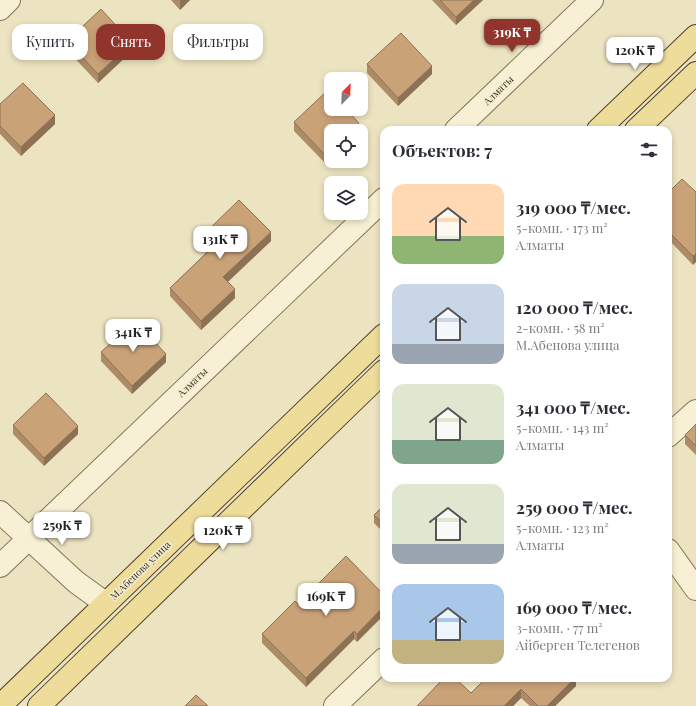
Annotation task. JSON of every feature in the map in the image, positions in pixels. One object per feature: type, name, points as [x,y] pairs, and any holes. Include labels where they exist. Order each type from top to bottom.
[{"type":"main road","points":[[602,126],[696,36]]},
{"type":"main road","points":[[640,126],[696,73]]},
{"type":"main road","name":"М.Абенова улица","points":[[0,706],[380,339]]},
{"type":"main road","points":[[39,706],[380,375]]},
{"type":"street","points":[[0,9],[9,0]]},
{"type":"street","name":"Алматы","points":[[460,126],[592,0]]},
{"type":"street","name":"Алматы","points":[[0,566],[380,203]]},
{"type":"street","points":[[672,432],[696,411]]},
{"type":"street","points":[[0,512],[76,582],[105,603]]},
{"type":"street","points":[[672,556],[696,589]]},
{"type":"street","points":[[335,706],[380,663]]},
{"type":"building","points":[[440,0],[474,0],[456,17]]},
{"type":"building","points":[[101,9],[115,24],[96,24],[96,60],[113,60],[98,74],[85,60],[88,60],[88,24],[85,24]]},
{"type":"building","points":[[401,33],[432,66],[398,98],[367,64]]},
{"type":"building","points":[[23,83],[55,115],[21,147],[0,126],[0,104]]},
{"type":"building","points":[[324,94],[324,116],[352,116],[359,123],[324,124],[324,154],[294,122]]},
{"type":"building","points":[[682,179],[696,192],[696,254],[693,256],[672,235],[672,189]]},
{"type":"building","points":[[239,200],[271,232],[223,277],[235,289],[201,321],[170,288],[217,243],[206,232]]},
{"type":"building","points":[[135,321],[166,354],[132,386],[101,352]]},
{"type":"building","points":[[46,393],[78,426],[44,458],[13,425]]},
{"type":"building","points":[[696,424],[696,446],[685,435]]},
{"type":"building","points":[[380,509],[380,520],[374,515]]},
{"type":"building","points":[[346,556],[380,591],[380,610],[357,634],[354,631],[306,678],[262,634],[295,601],[298,604]]},
{"type":"building","points":[[440,682],[459,682],[471,693],[482,682],[571,682],[547,706],[538,706],[521,689],[504,706],[417,706]]},
{"type":"building","points":[[196,695],[208,706],[185,706]]}]
